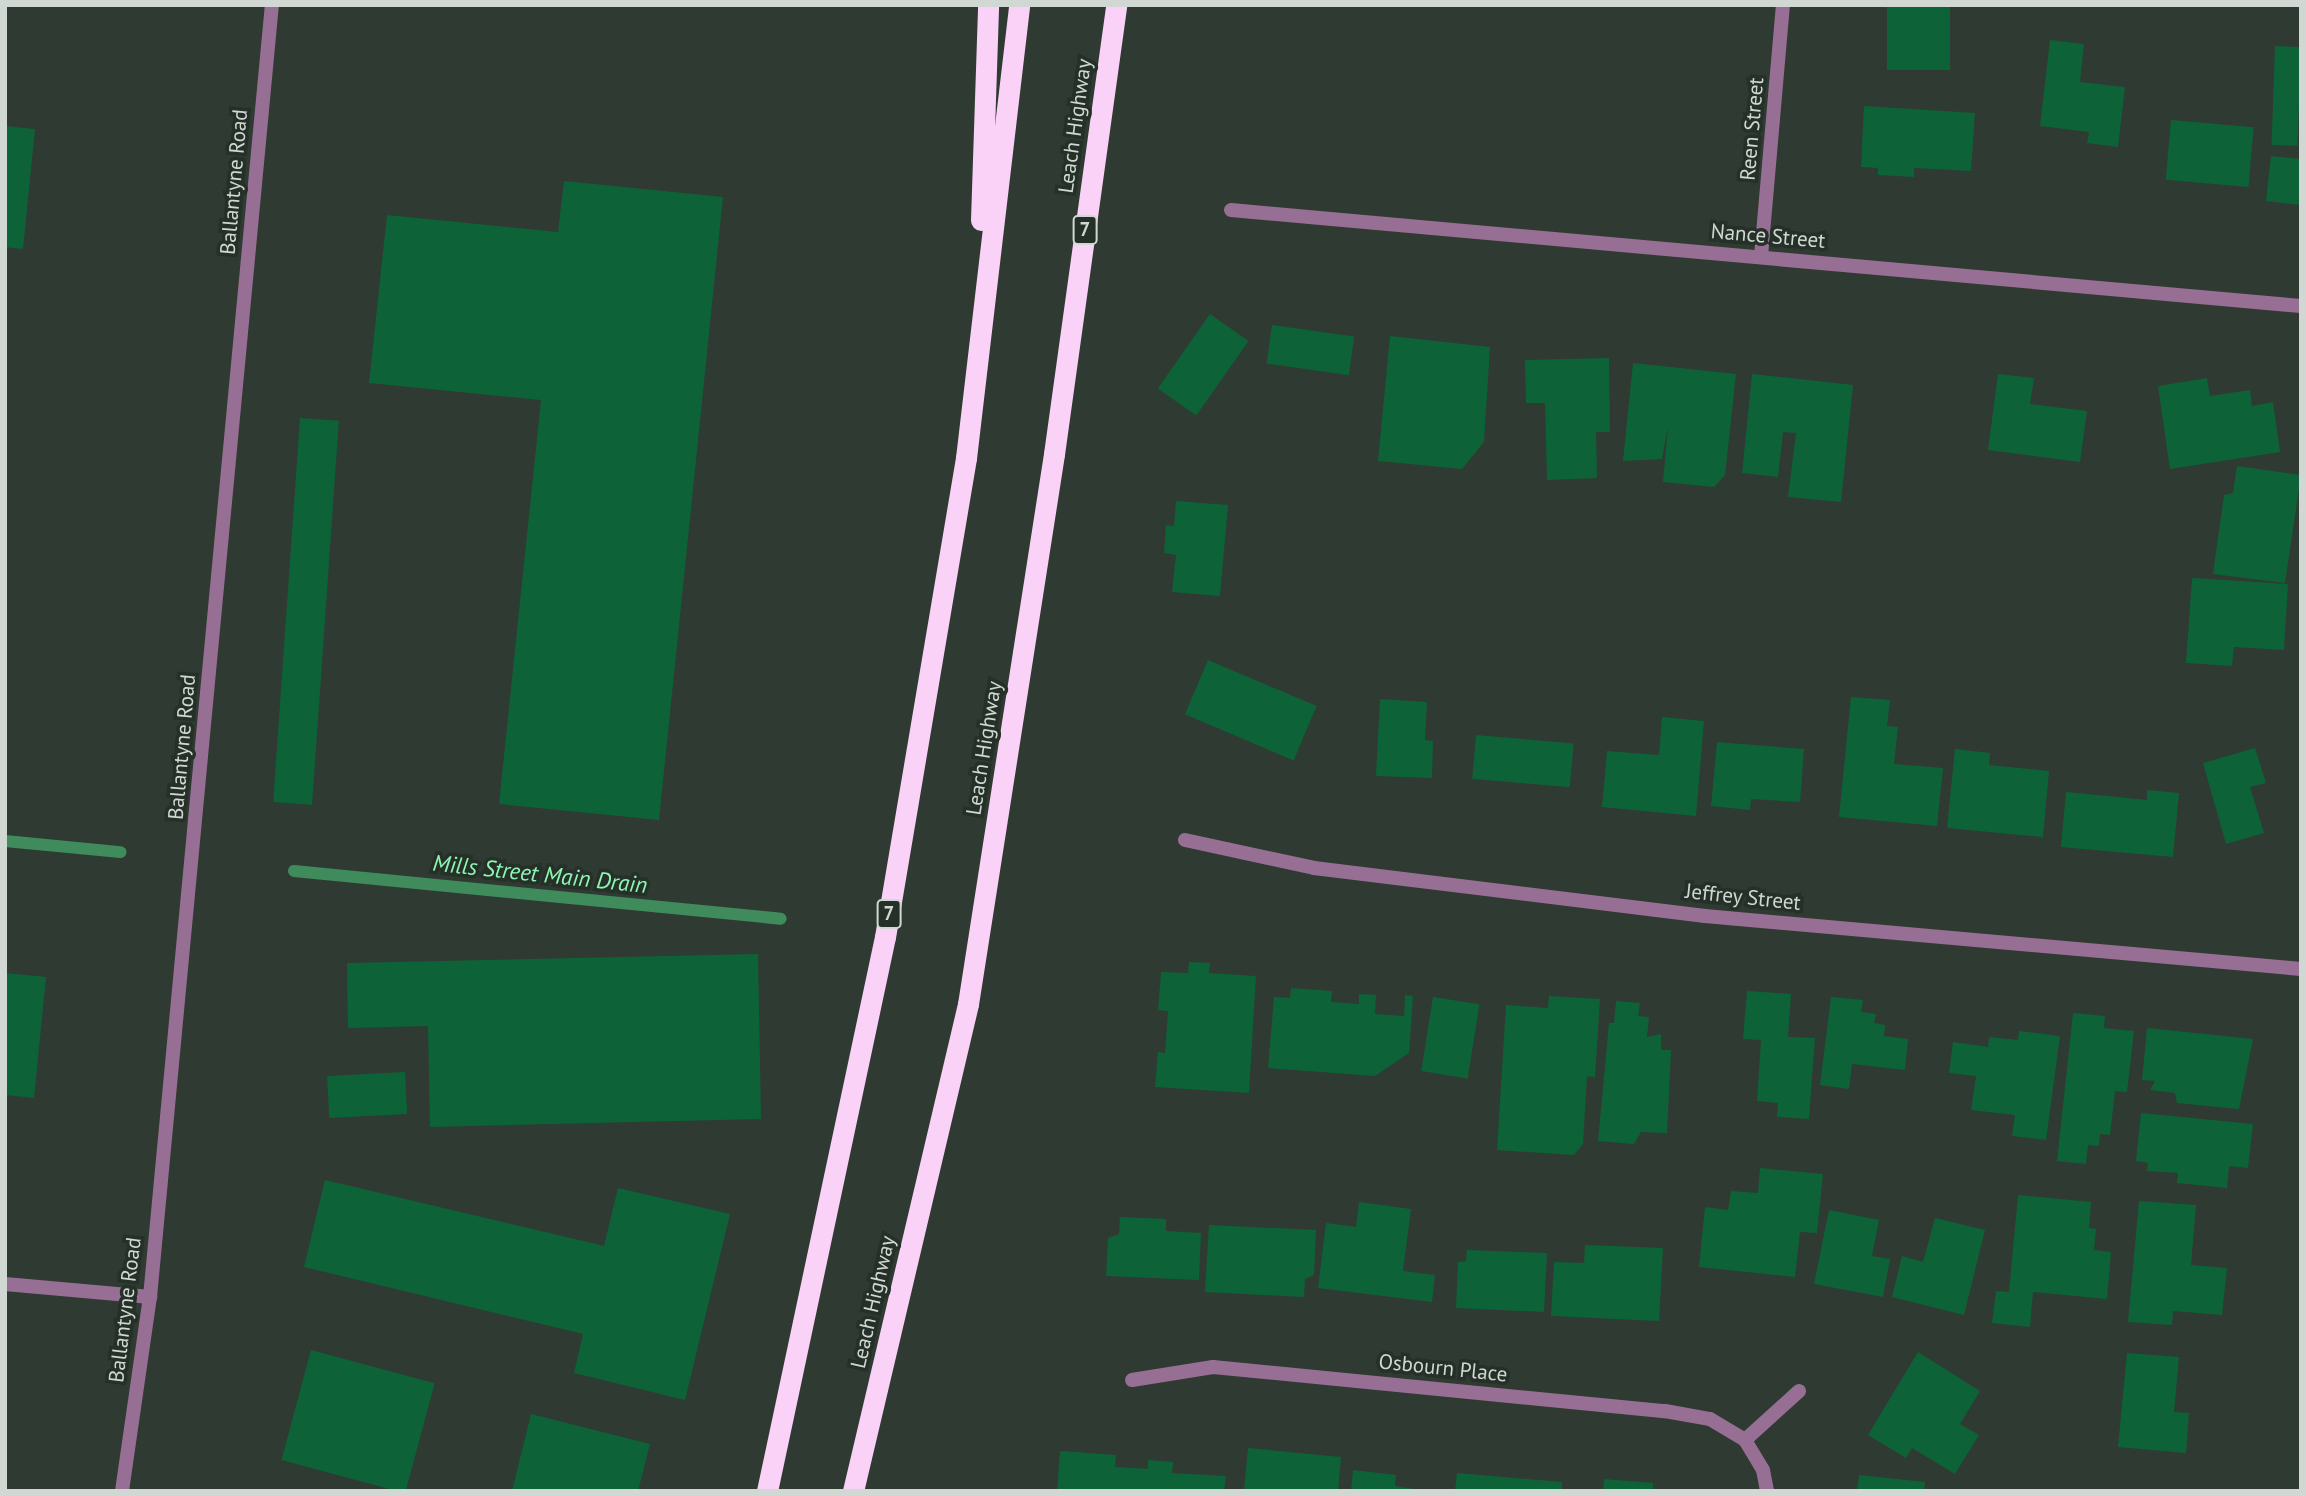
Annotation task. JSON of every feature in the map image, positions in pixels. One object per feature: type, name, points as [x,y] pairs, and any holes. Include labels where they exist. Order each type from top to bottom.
[{"type":"highway","points":[[977,366],[988,5]]},
{"type":"highway","name":"7","points":[[767,1491],[885,937],[966,458],[1019,5]]},
{"type":"highway","name":"Leach Highway","points":[[853,1491],[968,1004],[1054,454],[1116,5]]},
{"type":"street","name":"Ballantyne Road","points":[[122,1491],[150,1297],[272,5]]},
{"type":"street","name":"Reen Street","points":[[1762,256],[1783,5]]},
{"type":"street","name":"Nance Street","points":[[1231,211],[1762,256],[2301,306]]},
{"type":"street","name":"Jeffrey Street","points":[[1185,840],[1314,868],[1705,916],[2301,969]]},
{"type":"street","points":[[5,1284],[150,1297]]},
{"type":"street","name":"Osbourn Place","points":[[1132,1380],[1213,1367],[1665,1411],[1710,1419],[1745,1440]]},
{"type":"street","points":[[1767,1491],[1763,1470],[1745,1440],[1799,1391]]},
{"type":"building","points":[[1887,5],[1950,5],[1950,70],[1887,70]]},
{"type":"building","points":[[2050,40],[2084,44],[2080,82],[2125,87],[2118,147],[2087,143],[2089,132],[2040,126]]},
{"type":"building","points":[[2275,46],[2301,47],[2298,146],[2272,145]]},
{"type":"building","points":[[1864,106],[1975,113],[1971,171],[1914,168],[1914,177],[1878,175],[1878,168],[1861,167]]},
{"type":"building","points":[[2171,120],[2254,127],[2248,187],[2166,180]]},
{"type":"building","points":[[5,126],[35,129],[23,249],[5,247]]},
{"type":"building","points":[[2271,156],[2301,159],[2301,205],[2266,201]]},
{"type":"building","points":[[564,181],[723,197],[659,820],[499,804],[541,400],[369,383],[387,215],[558,232]]},
{"type":"building","points":[[1210,314],[1249,341],[1196,416],[1158,389]]},
{"type":"building","points":[[1272,325],[1354,337],[1349,375],[1267,364]]},
{"type":"building","points":[[1390,336],[1490,347],[1484,442],[1462,469],[1378,461]]},
{"type":"building","points":[[1609,358],[1610,432],[1596,432],[1597,478],[1547,480],[1545,403],[1526,403],[1525,360]]},
{"type":"building","points":[[1633,363],[1736,374],[1725,475],[1714,487],[1663,482],[1668,426],[1662,459],[1623,461]]},
{"type":"building","points":[[1752,374],[1853,385],[1841,502],[1788,497],[1796,433],[1783,432],[1778,477],[1742,473]]},
{"type":"building","points":[[1998,374],[2034,378],[2030,404],[2087,411],[2080,462],[1988,450]]},
{"type":"building","points":[[2207,378],[2210,396],[2250,390],[2252,406],[2273,402],[2280,452],[2170,469],[2158,386]]},
{"type":"building","points":[[300,418],[339,421],[312,805],[273,802]]},
{"type":"building","points":[[2237,466],[2301,475],[2285,583],[2213,574],[2224,495],[2233,493]]},
{"type":"building","points":[[1176,501],[1228,505],[1220,596],[1172,592],[1176,555],[1164,553],[1166,525],[1174,526]]},
{"type":"building","points":[[2192,578],[2288,584],[2284,650],[2234,647],[2232,666],[2186,663]]},
{"type":"building","points":[[1208,660],[1317,706],[1294,760],[1185,714]]},
{"type":"building","points":[[1851,697],[1890,700],[1887,726],[1898,727],[1894,764],[1943,768],[1937,826],[1839,817]]},
{"type":"building","points":[[1380,699],[1427,702],[1425,740],[1433,741],[1432,778],[1376,776]]},
{"type":"building","points":[[1662,717],[1704,721],[1696,816],[1602,807],[1607,751],[1659,755]]},
{"type":"building","points":[[1476,735],[1574,744],[1570,787],[1472,779]]},
{"type":"building","points":[[1717,742],[1804,749],[1800,802],[1751,799],[1750,810],[1711,806]]},
{"type":"building","points":[[2255,748],[2266,783],[2250,787],[2264,833],[2226,844],[2203,763]]},
{"type":"building","points":[[1955,749],[1990,753],[1989,765],[2049,771],[2043,837],[1947,828]]},
{"type":"building","points":[[2147,790],[2179,793],[2173,857],[2061,847],[2066,792],[2147,800]]},
{"type":"building","points":[[758,954],[761,1119],[430,1127],[428,1026],[348,1028],[347,963]]},
{"type":"building","points":[[1189,962],[1210,963],[1209,973],[1256,976],[1249,1093],[1155,1087],[1158,1052],[1165,1053],[1168,1011],[1158,1010],[1161,972],[1188,973]]},
{"type":"building","points":[[5,973],[46,977],[34,1098],[5,1095]]},
{"type":"building","points":[[1291,988],[1332,991],[1331,1002],[1359,1004],[1359,994],[1376,995],[1375,1014],[1404,1016],[1405,995],[1413,996],[1409,1053],[1375,1076],[1268,1068],[1274,997],[1290,998]]},
{"type":"building","points":[[1747,991],[1791,994],[1788,1037],[1815,1038],[1809,1119],[1777,1117],[1778,1103],[1757,1101],[1761,1040],[1743,1039]]},
{"type":"building","points":[[1549,996],[1600,999],[1595,1077],[1587,1076],[1583,1144],[1574,1155],[1497,1150],[1506,1005],[1548,1008]]},
{"type":"building","points":[[1433,997],[1479,1004],[1468,1078],[1421,1071]]},
{"type":"building","points":[[1831,997],[1863,1000],[1861,1012],[1876,1014],[1874,1023],[1885,1025],[1884,1036],[1908,1039],[1905,1070],[1852,1064],[1849,1089],[1820,1085]]},
{"type":"building","points":[[1616,1001],[1640,1003],[1638,1016],[1649,1017],[1647,1037],[1661,1034],[1661,1050],[1671,1050],[1667,1133],[1641,1132],[1634,1144],[1598,1141],[1609,1023],[1614,1023]]},
{"type":"building","points":[[2073,1013],[2105,1016],[2104,1028],[2134,1031],[2127,1092],[2115,1091],[2110,1135],[2100,1134],[2099,1146],[2088,1145],[2086,1164],[2057,1161]]},
{"type":"building","points":[[2147,1028],[2253,1039],[2239,1109],[2177,1103],[2175,1093],[2150,1090],[2155,1081],[2142,1080]]},
{"type":"building","points":[[2019,1031],[2060,1036],[2046,1140],[2012,1136],[2015,1115],[1971,1110],[1976,1076],[1949,1073],[1953,1042],[1988,1047],[1989,1037],[2018,1040]]},
{"type":"building","points":[[405,1072],[407,1114],[329,1118],[327,1076]]},
{"type":"building","points":[[2141,1113],[2253,1124],[2248,1168],[2229,1166],[2227,1188],[2177,1183],[2178,1173],[2147,1171],[2148,1163],[2136,1161]]},
{"type":"building","points":[[1760,1168],[1823,1174],[1817,1233],[1800,1232],[1795,1277],[1699,1267],[1705,1207],[1728,1210],[1731,1191],[1758,1193]]},
{"type":"building","points":[[325,1180],[604,1246],[618,1188],[730,1214],[685,1400],[574,1373],[583,1334],[304,1267]]},
{"type":"building","points":[[2018,1195],[2091,1202],[2089,1228],[2096,1229],[2094,1250],[2111,1252],[2107,1299],[2033,1292],[2030,1327],[1992,1323],[1996,1291],[2009,1292]]},
{"type":"building","points":[[2139,1201],[2196,1205],[2191,1265],[2227,1268],[2222,1315],[2173,1311],[2172,1325],[2128,1322]]},
{"type":"building","points":[[1359,1202],[1411,1209],[1403,1271],[1435,1275],[1432,1302],[1318,1288],[1326,1223],[1356,1227]]},
{"type":"building","points":[[1829,1210],[1879,1220],[1872,1256],[1890,1259],[1883,1297],[1814,1284]]},
{"type":"building","points":[[1120,1217],[1166,1219],[1166,1231],[1201,1233],[1199,1280],[1106,1276],[1108,1238],[1119,1234]]},
{"type":"building","points":[[1935,1218],[1985,1230],[1964,1315],[1892,1297],[1902,1256],[1923,1262]]},
{"type":"building","points":[[1209,1225],[1316,1230],[1314,1275],[1305,1279],[1304,1297],[1205,1292]]},
{"type":"building","points":[[1585,1245],[1663,1248],[1659,1321],[1551,1316],[1554,1262],[1584,1263]]},
{"type":"building","points":[[1467,1250],[1547,1253],[1544,1312],[1456,1308],[1458,1262],[1466,1261]]},
{"type":"building","points":[[311,1350],[435,1383],[406,1491],[397,1491],[281,1460]]},
{"type":"building","points":[[1918,1352],[1980,1391],[1960,1424],[1979,1435],[1955,1474],[1912,1448],[1906,1458],[1868,1435]]},
{"type":"building","points":[[2127,1353],[2179,1357],[2174,1412],[2189,1413],[2186,1453],[2118,1447]]},
{"type":"building","points":[[531,1414],[650,1444],[638,1491],[512,1491]]},
{"type":"building","points":[[1248,1448],[1341,1457],[1338,1491],[1244,1491]]},
{"type":"building","points":[[1060,1451],[1116,1455],[1115,1467],[1148,1469],[1148,1460],[1173,1462],[1172,1473],[1226,1476],[1224,1491],[1057,1491]]},
{"type":"building","points":[[1353,1470],[1396,1475],[1395,1486],[1427,1491],[1351,1491]]},
{"type":"building","points":[[1457,1473],[1562,1482],[1562,1491],[1455,1491]]},
{"type":"building","points":[[1859,1475],[1925,1482],[1924,1491],[1857,1491]]},
{"type":"building","points":[[1604,1479],[1653,1483],[1653,1491],[1603,1491]]},
{"type":"waterway","name":"Mills Street Main Drain","points":[[5,841],[120,852]]},
{"type":"waterway","name":"Mills Street Main Drain","points":[[294,871],[781,919]]}]
